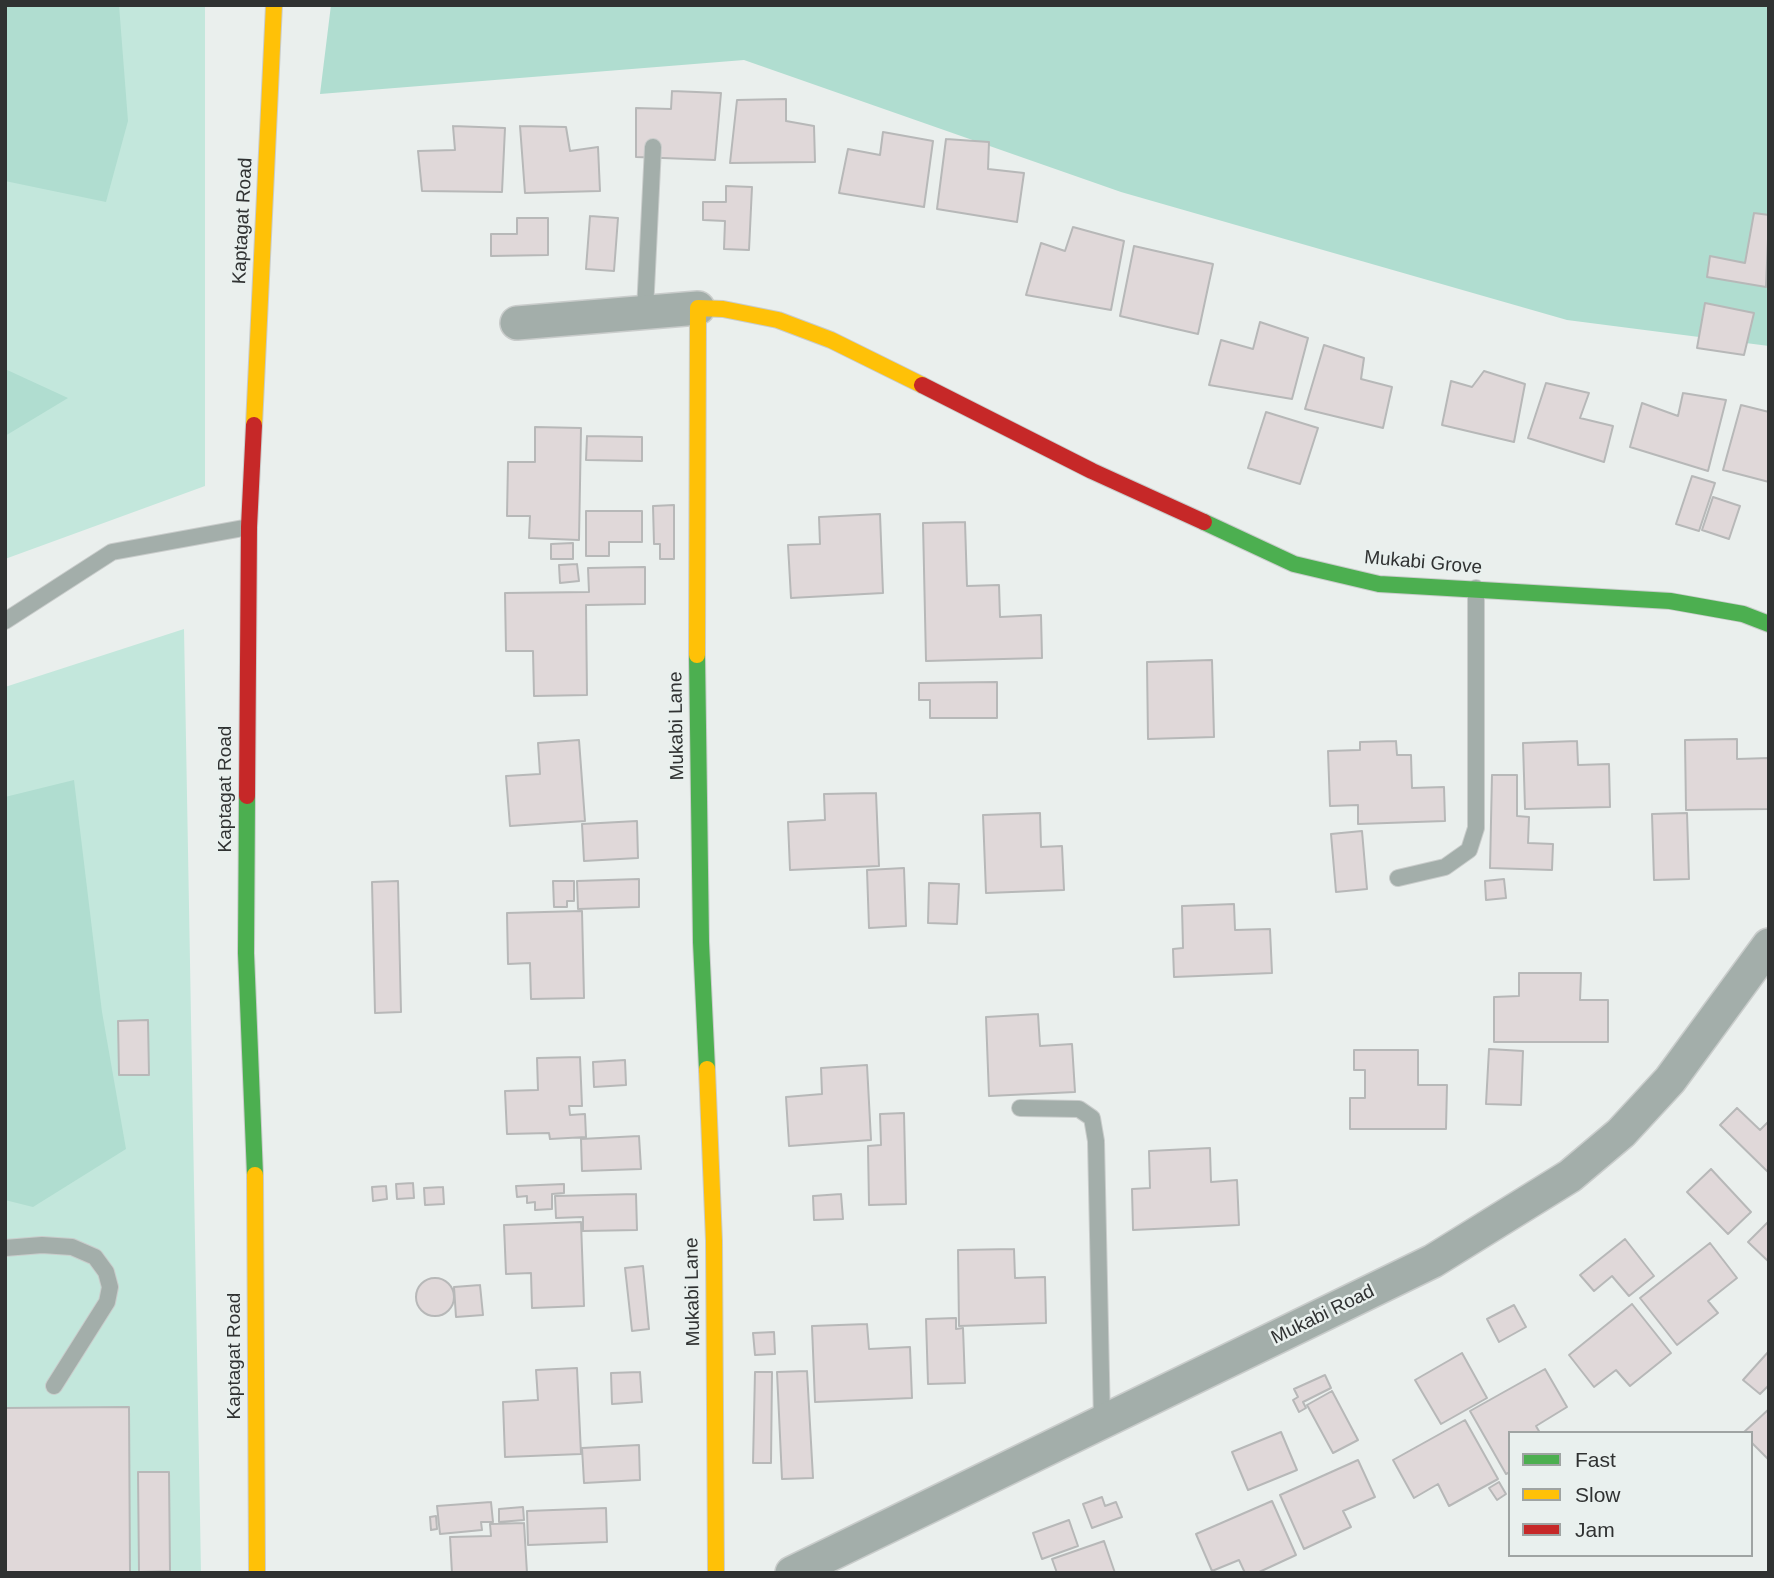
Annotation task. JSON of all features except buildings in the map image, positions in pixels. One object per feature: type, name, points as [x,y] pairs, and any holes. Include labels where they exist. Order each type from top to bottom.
[{"type":"street","name":"Kaptagat Road","points":[[257,1573],[256,1211],[246,953],[250,527],[274,5]]},
{"type":"street","points":[[517,323],[645,310],[698,308]]},
{"type":"street","name":"Mukabi Grove","points":[[698,308],[747,313],[806,330],[1092,471],[1294,564],[1379,584],[1670,601],[1743,614],[1769,624]]},
{"type":"street","name":"Mukabi Lane","points":[[698,308],[696,619],[701,942],[714,1241],[716,1573]]},
{"type":"street","name":"Mukabi Road","points":[[792,1573],[1433,1261],[1570,1175],[1621,1133],[1670,1080],[1769,945]]},
{"type":"lane","points":[[645,310],[653,147]]},
{"type":"lane","points":[[5,621],[113,552],[250,527]]},
{"type":"lane","points":[[1398,878],[1445,867],[1469,850],[1476,828],[1476,588]]},
{"type":"lane","points":[[1020,1108],[1079,1109],[1092,1118],[1096,1141],[1102,1422]]},
{"type":"lane","points":[[5,1248],[42,1245],[72,1247],[95,1258],[106,1272],[110,1287],[107,1302],[54,1386]]},
{"type":"green space","points":[[5,5],[205,5],[205,486],[5,559]]},
{"type":"green space","points":[[5,5],[119,5],[128,121],[106,202],[5,181]]},
{"type":"green space","points":[[331,5],[1769,5],[1769,346],[1567,320],[1121,192],[744,60],[320,94]]},
{"type":"green space","points":[[5,369],[68,398],[5,436]]},
{"type":"green space","points":[[184,629],[201,1573],[5,1573],[5,687]]},
{"type":"green space","points":[[74,780],[102,1012],[126,1149],[33,1207],[5,1200],[5,797]]},
{"type":"traffic: fast","points":[[1204,522],[1294,564],[1379,584],[1670,601],[1743,614],[1769,624]]},
{"type":"traffic: fast","points":[[697,655],[701,942],[707,1069]]},
{"type":"traffic: fast","points":[[247,796],[246,953],[255,1175]]},
{"type":"traffic: slow","points":[[254,425],[274,5]]},
{"type":"traffic: slow","points":[[697,655],[698,308],[723,309],[778,320],[831,340],[922,385]]},
{"type":"traffic: slow","points":[[707,1069],[714,1241],[716,1573]]},
{"type":"traffic: slow","points":[[255,1175],[257,1573]]},
{"type":"traffic: jam","points":[[922,385],[1092,471],[1204,522]]},
{"type":"traffic: jam","points":[[247,796],[249,527],[254,425]]}]
